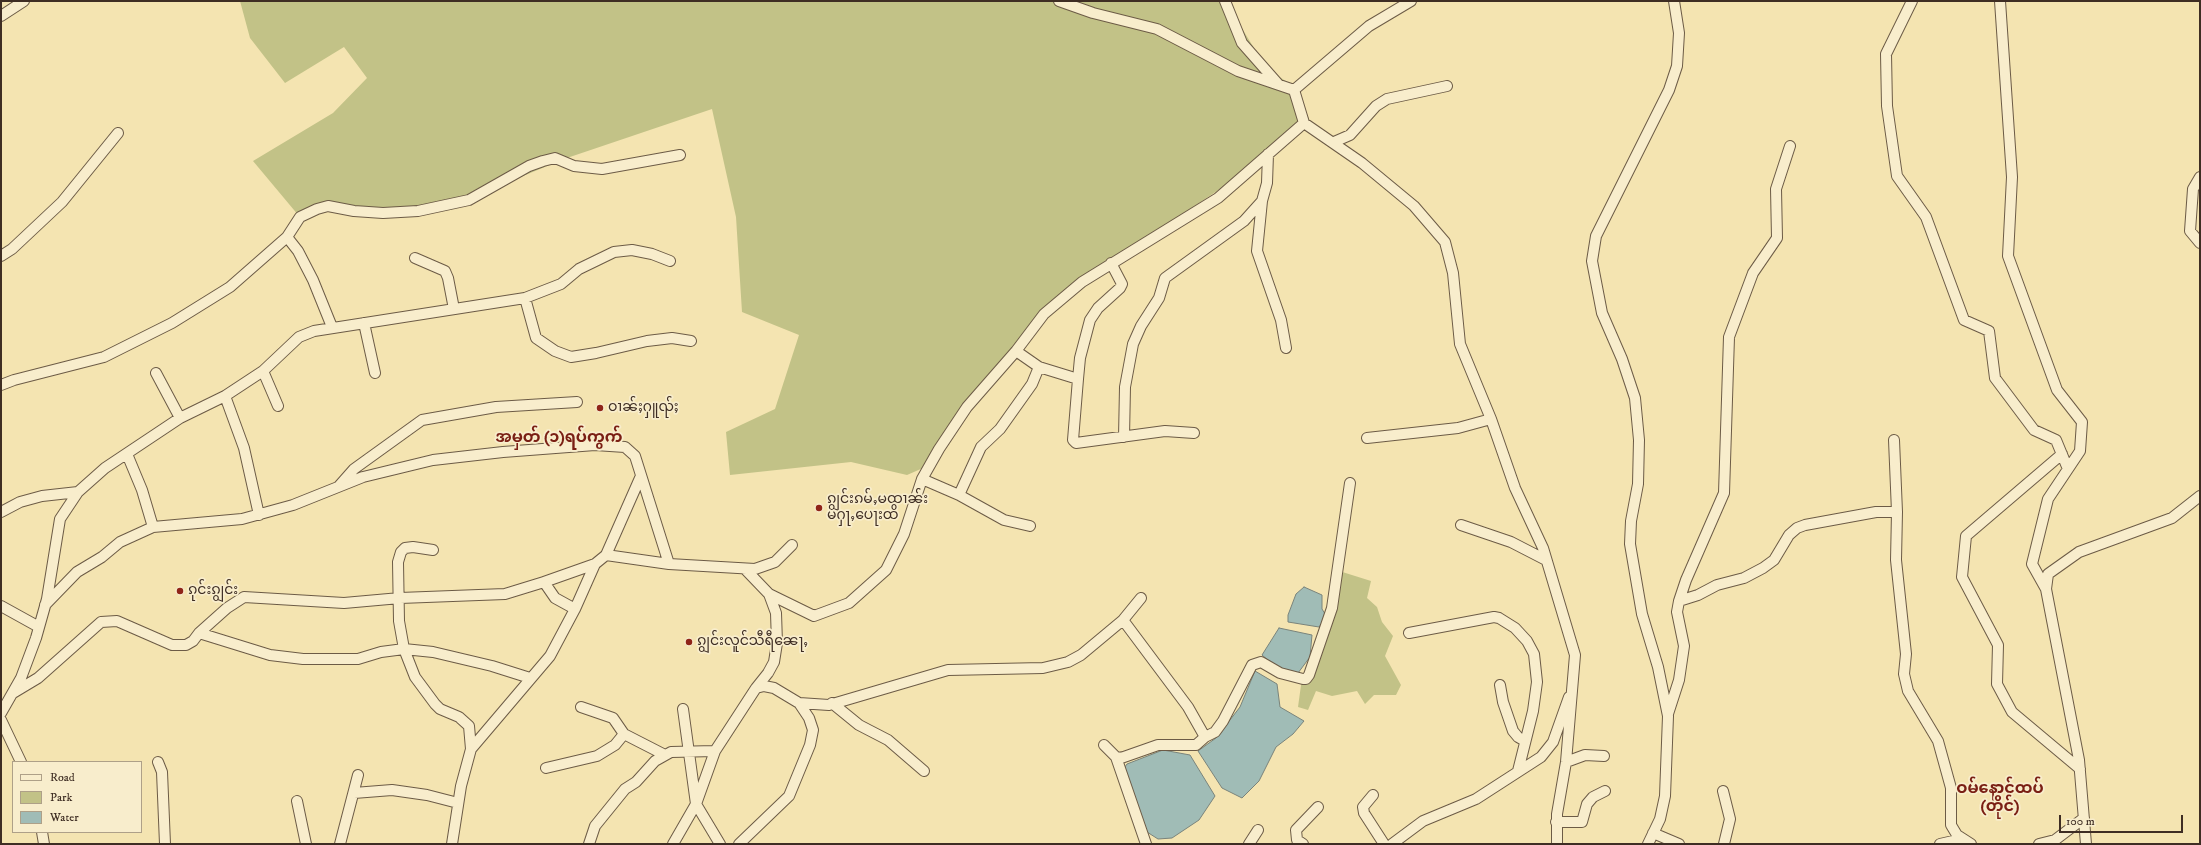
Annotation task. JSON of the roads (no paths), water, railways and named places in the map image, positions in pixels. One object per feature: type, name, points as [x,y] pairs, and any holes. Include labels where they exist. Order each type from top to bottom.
[{"type":"street","points":[[1,16],[24,1]]},
{"type":"street","points":[[1059,1],[1093,14],[1157,29],[1238,71],[1294,90]]},
{"type":"street","points":[[1225,1],[1242,43],[1280,85]]},
{"type":"street","points":[[1294,90],[1369,26],[1411,1]]},
{"type":"street","points":[[1648,844],[1660,819],[1665,796],[1668,716],[1658,667],[1642,614],[1630,544],[1631,521],[1638,484],[1639,447],[1635,398],[1622,359],[1602,313],[1592,261],[1596,236],[1669,90],[1677,66],[1679,33],[1674,1]]},
{"type":"street","points":[[1912,1],[1886,54],[1887,106],[1898,176],[1926,217],[1964,320],[1989,331],[1995,378],[2034,430],[2056,440],[2068,469]]},
{"type":"street","points":[[2000,1],[2012,177],[2008,256],[2057,390],[2082,422],[2080,451],[2048,498],[2032,564],[2046,589]]},
{"type":"street","points":[[1334,142],[1350,135],[1376,106],[1387,99],[1447,86]]},
{"type":"street","points":[[1294,90],[1304,123],[1334,142],[1414,206],[1445,242],[1453,273],[1460,344],[1491,419],[1515,488],[1543,548],[1575,656],[1566,762],[1556,822],[1557,844]]},
{"type":"street","points":[[745,570],[769,594],[814,616],[849,603],[886,570],[904,534],[922,479],[967,407],[1016,351],[1044,314],[1082,282],[1218,198],[1304,123]]},
{"type":"street","points":[[1,256],[12,249],[62,202],[118,133]]},
{"type":"street","points":[[1668,716],[1679,680],[1684,646],[1677,612],[1679,601],[1686,580],[1724,493],[1729,338],[1754,273],[1777,238],[1776,190],[1790,146]]},
{"type":"street","points":[[1268,154],[1267,183],[1262,201],[1257,251],[1281,320],[1286,348]]},
{"type":"street","points":[[1,393],[5,383],[104,357],[172,323],[230,287],[287,237],[300,217],[328,206],[354,211],[383,213],[418,210],[469,200],[528,166],[556,158],[574,166],[602,169],[680,155]]},
{"type":"street","points":[[2200,177],[2193,189],[2190,231],[2200,243]]},
{"type":"street","points":[[1124,437],[1124,387],[1133,344],[1141,326],[1159,298],[1165,278],[1244,221],[1262,201]]},
{"type":"street","points":[[287,237],[298,251],[313,280],[332,327]]},
{"type":"street","points":[[1,713],[20,678],[39,627],[45,606],[60,519],[78,492],[105,468],[180,418],[225,396],[263,371],[299,337],[314,331],[525,298],[561,284],[579,270],[614,252],[632,250],[652,254],[670,261]]},
{"type":"street","points":[[415,258],[445,271],[448,278],[454,309]]},
{"type":"street","points":[[1111,263],[1122,284],[1120,288],[1098,308],[1090,320],[1080,358],[1073,440],[1079,444],[1165,431],[1194,433]]},
{"type":"street","points":[[525,298],[536,338],[555,351],[571,356],[596,353],[647,341],[672,338],[691,341]]},
{"type":"street","points":[[364,323],[375,373]]},
{"type":"street","points":[[1016,351],[1039,367],[1078,379]]},
{"type":"street","points":[[959,495],[981,447],[1000,429],[1032,384],[1039,367]]},
{"type":"street","points":[[263,371],[278,406]]},
{"type":"street","points":[[156,374],[180,418]]},
{"type":"street","points":[[225,396],[244,448],[259,515]]},
{"type":"street","points":[[337,488],[354,469],[422,420],[496,407],[577,402]]},
{"type":"street","points":[[1367,438],[1458,428],[1491,419]]},
{"type":"street","points":[[1894,440],[1897,512],[1896,560],[1906,654],[1904,674],[1908,691],[1938,741],[1950,788],[1951,825],[1957,835],[1967,841]]},
{"type":"street","points":[[45,606],[77,572],[102,557],[120,542],[154,527],[242,519],[259,515],[293,505],[363,478],[433,460],[503,452],[595,445],[626,447],[634,456],[640,478],[670,564]]},
{"type":"street","points":[[127,454],[142,490],[154,527]]},
{"type":"street","points":[[2062,454],[1966,536],[1962,577],[1998,646],[1997,684],[2012,712],[2080,769]]},
{"type":"street","points":[[11,694],[38,678],[101,622],[117,621],[172,645],[186,645],[193,641],[199,633],[227,608],[244,597],[344,602],[400,598],[505,594],[544,582],[595,564],[606,555],[640,478]]},
{"type":"street","points":[[922,479],[959,495],[1004,520],[1030,526]]},
{"type":"street","points":[[1116,757],[1121,758],[1158,745],[1196,745],[1215,732],[1223,721],[1252,665],[1261,662],[1280,673],[1303,679],[1306,679],[1309,676],[1332,608],[1350,483]]},
{"type":"street","points":[[1,512],[20,502],[42,496],[78,492]]},
{"type":"street","points":[[2086,844],[2080,769],[2046,589],[2048,574],[2079,552],[2172,518],[2200,496]]},
{"type":"street","points":[[1679,601],[1698,595],[1717,585],[1744,578],[1763,568],[1774,560],[1789,535],[1801,527],[1876,512],[1897,512]]},
{"type":"street","points":[[1461,525],[1511,542],[1546,560]]},
{"type":"street","points":[[606,555],[670,564],[745,570],[754,569],[775,562],[792,546]]},
{"type":"street","points":[[433,550],[413,547],[405,548],[401,552],[398,562],[400,598],[399,621],[404,649],[415,677],[440,709],[459,717],[469,726],[471,749],[458,803],[452,844]]},
{"type":"street","points":[[471,749],[550,656],[575,610],[595,564]]},
{"type":"street","points":[[544,582],[556,598],[575,610]]},
{"type":"street","points":[[673,844],[696,804],[715,751],[774,662],[777,643],[776,613],[769,594]]},
{"type":"street","points":[[799,703],[829,705],[948,670],[1043,668],[1068,662],[1081,655],[1123,620],[1141,598]]},
{"type":"street","points":[[1,606],[39,627]]},
{"type":"street","points":[[1409,633],[1494,617],[1499,618],[1515,628],[1528,641],[1534,654],[1537,682],[1533,710],[1518,771]]},
{"type":"street","points":[[1123,620],[1188,708],[1205,738]]},
{"type":"street","points":[[199,633],[270,655],[303,659],[358,658],[381,652],[404,649],[433,652],[456,659],[492,666],[530,678]]},
{"type":"street","points":[[1500,684],[1503,702],[1513,731],[1518,738],[1526,741]]},
{"type":"street","points":[[1392,844],[1423,821],[1476,800],[1518,771],[1529,766],[1548,750],[1573,685]]},
{"type":"street","points":[[739,844],[789,796],[797,782],[810,745],[813,730],[809,718],[799,703],[774,688],[764,686],[756,688]]},
{"type":"street","points":[[832,703],[859,725],[888,740],[924,771]]},
{"type":"street","points":[[582,707],[613,718],[624,734],[665,755]]},
{"type":"street","points":[[683,709],[696,804],[720,844]]},
{"type":"street","points":[[1,720],[21,761]]},
{"type":"street","points":[[546,768],[597,756],[615,745],[624,734]]},
{"type":"street","points":[[1104,745],[1116,757],[1146,844]]},
{"type":"street","points":[[589,844],[595,826],[625,789],[636,782],[655,761],[671,752],[715,751]]},
{"type":"street","points":[[1566,762],[1585,755],[1604,756]]},
{"type":"street","points":[[158,762],[162,772],[165,844]]},
{"type":"street","points":[[340,844],[358,775]]},
{"type":"street","points":[[354,792],[392,790],[427,795],[458,803]]},
{"type":"street","points":[[1556,822],[1582,822],[1587,804],[1593,796],[1605,791]]},
{"type":"street","points":[[1723,791],[1730,818],[1724,844]]},
{"type":"street","points":[[1373,795],[1363,807],[1364,814],[1384,844]]},
{"type":"street","points":[[296,801],[306,844]]},
{"type":"street","points":[[1303,844],[1297,840],[1296,830],[1318,807]]},
{"type":"street","points":[[2039,844],[2055,840],[2084,818]]},
{"type":"street","points":[[1249,844],[1258,830]]},
{"type":"street","points":[[1653,832],[1679,844]]},
{"type":"street","points":[[42,833],[44,844]]},
{"type":"street","points":[[1940,844],[1967,841]]},
{"type":"water","points":[[1304,587],[1322,595],[1322,609],[1327,617],[1319,627],[1288,622],[1288,615],[1296,594]]},
{"type":"water","points":[[1279,628],[1312,635],[1310,657],[1298,673],[1276,667],[1262,655]]},
{"type":"water","points":[[1255,671],[1277,684],[1280,707],[1304,721],[1293,734],[1276,747],[1259,781],[1242,798],[1222,788],[1198,751],[1216,738],[1240,707]]},
{"type":"water","points":[[1163,750],[1190,755],[1215,796],[1199,820],[1172,838],[1158,839],[1147,832],[1122,771],[1127,764]]},
{"type":"place","name":"ဝၢၼ်ႈႁူၺ်ႈ","points":[[600,408]]},
{"type":"place","name":"ၵျွင်းၵမ်ႇမထၢၼ်း မႁႃႇပေႃးထိ","points":[[819,508]]},
{"type":"place","name":"ၵုင်းၵျွင်း","points":[[180,591]]},
{"type":"place","name":"ၵျွင်းလူင်သီရီၼေႃႇ","points":[[689,642]]},
{"type":"district","name":"အမှတ် (၁)ရပ်ကွက်","points":[[559,439]]},
{"type":"district","name":"ဝမ်နောင်ထပ် (တိုင်)","points":[[2000,799]]}]
